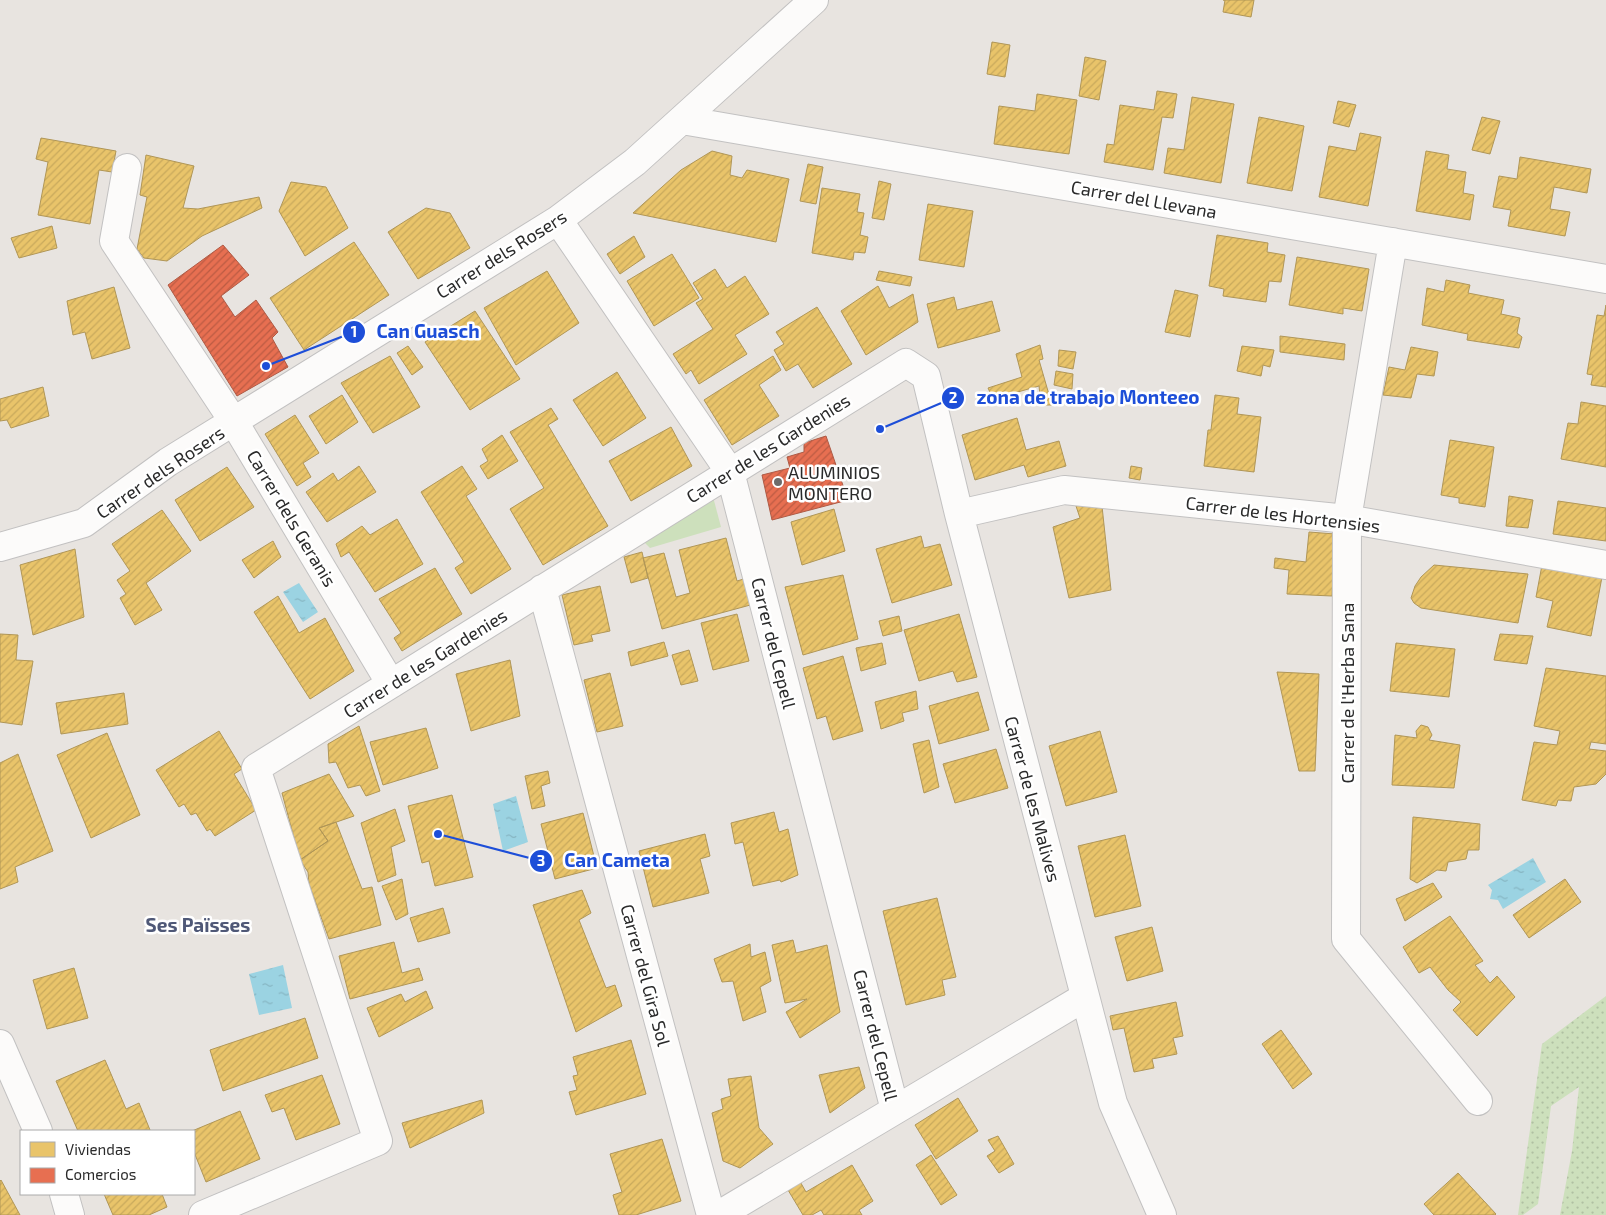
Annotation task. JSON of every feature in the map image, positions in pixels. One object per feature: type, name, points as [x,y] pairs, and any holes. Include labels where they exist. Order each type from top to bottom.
[{"type":"street","name":"Carrer dels Rosers","points":[[0,547],[84,524],[168,462],[558,220],[635,162],[814,0]]},
{"type":"street","name":"Carrer del Llevana","points":[[682,120],[1606,279]]},
{"type":"street","name":"Carrer dels Geranis","points":[[127,168],[114,241],[234,422],[391,684]]},
{"type":"street","name":"Carrer del Cepell","points":[[558,220],[730,472],[895,1110]]},
{"type":"street","name":"Carrer de l'Herba Sana","points":[[1393,242],[1348,519],[1346,939],[1478,1101]]},
{"type":"street","name":"Carrer de les Gardenies","points":[[203,1215],[378,1141],[256,768],[906,363],[926,376]]},
{"type":"street","name":"Carrer de les Malives","points":[[926,376],[959,514],[1113,1104],[1162,1215]]},
{"type":"street","name":"Carrer de les Hortensies","points":[[959,514],[1064,490],[1348,519],[1606,565]]},
{"type":"street","name":"Carrer del Gira Sol","points":[[542,589],[711,1215]]},
{"type":"street","points":[[719,1215],[1085,996]]},
{"type":"street","points":[[0,1044],[38,1130]]},
{"type":"street","points":[[64,1195],[70,1215]]},
{"type":"green space","points":[[712,493],[721,527],[650,548],[638,536]]},
{"type":"green space","points":[[1606,996],[1606,1215],[1560,1215],[1572,1151],[1579,1087],[1551,1106],[1538,1204],[1523,1215],[1518,1215],[1542,1044]]},
{"type":"water","points":[[299,583],[318,612],[303,622],[283,592]]},
{"type":"water","points":[[516,796],[528,842],[503,851],[493,804]]},
{"type":"water","points":[[1533,858],[1546,882],[1503,909],[1498,900],[1490,899],[1492,890],[1488,885]]},
{"type":"water","points":[[283,965],[292,1008],[259,1015],[249,974]]},
{"type":"building: Viviendas","points":[[1225,0],[1254,0],[1251,17],[1223,12]]},
{"type":"building: Viviendas","points":[[992,42],[1010,45],[1005,77],[987,74]]},
{"type":"building: Viviendas","points":[[1085,57],[1106,61],[1099,100],[1079,96]]},
{"type":"building: Viviendas","points":[[1157,91],[1177,94],[1173,118],[1162,117],[1153,170],[1104,162],[1107,144],[1114,145],[1120,105],[1154,110]]},
{"type":"building: Viviendas","points":[[1037,94],[1077,100],[1069,154],[994,144],[999,106],[1035,111]]},
{"type":"building: Viviendas","points":[[1192,97],[1234,104],[1221,183],[1164,173],[1168,148],[1184,150]]},
{"type":"building: Viviendas","points":[[1338,101],[1356,105],[1349,127],[1333,123]]},
{"type":"building: Viviendas","points":[[1259,117],[1304,126],[1292,191],[1247,183]]},
{"type":"building: Viviendas","points":[[1482,117],[1500,121],[1490,154],[1472,150]]},
{"type":"building: Viviendas","points":[[1360,133],[1381,137],[1368,206],[1319,197],[1329,146],[1356,151]]},
{"type":"building: Viviendas","points":[[41,138],[116,151],[112,172],[99,170],[90,224],[38,215],[48,162],[36,159]]},
{"type":"building: Viviendas","points":[[712,151],[732,156],[730,175],[742,178],[747,170],[789,179],[776,242],[633,213],[681,170]]},
{"type":"building: Viviendas","points":[[1426,151],[1449,155],[1447,169],[1466,172],[1463,193],[1474,195],[1470,220],[1416,211]]},
{"type":"building: Viviendas","points":[[146,155],[194,166],[183,208],[198,209],[259,197],[262,208],[202,236],[167,261],[144,258],[137,249],[147,197],[140,195]]},
{"type":"building: Viviendas","points":[[1520,157],[1591,169],[1587,193],[1554,187],[1550,209],[1570,212],[1565,236],[1508,226],[1511,210],[1493,207],[1499,176],[1517,179]]},
{"type":"building: Viviendas","points":[[808,164],[823,167],[816,204],[800,201]]},
{"type":"building: Viviendas","points":[[879,181],[891,184],[884,220],[872,218]]},
{"type":"building: Viviendas","points":[[291,182],[326,187],[348,228],[305,256],[279,211]]},
{"type":"building: Viviendas","points":[[822,188],[860,194],[857,212],[864,213],[860,235],[868,237],[865,253],[854,252],[853,260],[812,253]]},
{"type":"building: Viviendas","points":[[928,204],[973,211],[964,267],[919,260]]},
{"type":"building: Viviendas","points":[[426,208],[450,213],[470,248],[418,279],[388,232]]},
{"type":"building: Viviendas","points":[[52,226],[57,248],[19,258],[11,238]]},
{"type":"building: Viviendas","points":[[1217,235],[1268,243],[1267,252],[1285,255],[1281,282],[1269,281],[1266,302],[1223,296],[1224,289],[1209,286]]},
{"type":"building: Viviendas","points":[[634,236],[645,257],[620,274],[607,254]]},
{"type":"building: Viviendas","points":[[354,242],[389,295],[304,350],[270,298]]},
{"type":"building: Viviendas","points":[[672,254],[699,298],[654,326],[627,281]]},
{"type":"building: Viviendas","points":[[1297,257],[1369,269],[1362,311],[1343,308],[1343,314],[1289,305]]},
{"type":"building: Viviendas","points":[[715,269],[727,288],[745,276],[769,314],[735,335],[747,354],[699,384],[691,370],[686,374],[673,354],[713,329],[696,303],[703,299],[693,283]]},
{"type":"building: Viviendas","points":[[547,271],[579,323],[516,365],[484,308]]},
{"type":"building: Viviendas","points":[[879,271],[912,277],[910,286],[876,280]]},
{"type":"building: Viviendas","points":[[1446,280],[1470,285],[1468,293],[1504,300],[1501,314],[1520,318],[1517,333],[1522,337],[1519,348],[1467,340],[1468,334],[1422,325],[1427,288],[1444,292]]},
{"type":"building: Viviendas","points":[[878,286],[889,308],[913,294],[918,322],[866,355],[841,311]]},
{"type":"building: Viviendas","points":[[114,287],[130,348],[92,359],[85,332],[73,335],[67,301]]},
{"type":"building: Viviendas","points":[[1175,290],[1198,295],[1190,337],[1165,332]]},
{"type":"building: Viviendas","points":[[954,297],[957,310],[992,301],[1000,331],[938,348],[927,304]]},
{"type":"building: Viviendas","points":[[1606,305],[1606,387],[1591,385],[1593,375],[1587,374],[1597,315],[1604,316]]},
{"type":"building: Viviendas","points":[[817,307],[852,364],[813,388],[798,364],[786,371],[774,350],[784,344],[776,332]]},
{"type":"building: Viviendas","points":[[475,311],[520,379],[470,410],[425,342]]},
{"type":"building: Viviendas","points":[[1280,336],[1345,344],[1344,360],[1280,352]]},
{"type":"building: Viviendas","points":[[1040,345],[1043,359],[1039,360],[1052,405],[1041,405],[1039,386],[993,399],[988,388],[1022,377],[1016,354]]},
{"type":"building: Viviendas","points":[[408,346],[423,367],[412,375],[397,353]]},
{"type":"building: Viviendas","points":[[1242,346],[1274,350],[1270,367],[1263,365],[1261,376],[1237,371]]},
{"type":"building: Viviendas","points":[[1411,347],[1438,352],[1434,376],[1417,374],[1411,398],[1383,395],[1389,367],[1405,370]]},
{"type":"building: Viviendas","points":[[1059,350],[1076,352],[1073,369],[1058,366]]},
{"type":"building: Viviendas","points":[[390,356],[420,407],[373,433],[341,383]]},
{"type":"building: Viviendas","points":[[773,356],[781,370],[759,385],[779,416],[732,445],[704,400]]},
{"type":"building: Viviendas","points":[[1056,371],[1073,374],[1072,389],[1054,385]]},
{"type":"building: Viviendas","points":[[617,372],[646,418],[603,446],[573,400]]},
{"type":"building: Viviendas","points":[[43,387],[49,416],[11,428],[7,420],[0,421],[0,399]]},
{"type":"building: Viviendas","points":[[342,395],[358,422],[326,444],[309,416]]},
{"type":"building: Viviendas","points":[[1215,395],[1239,398],[1237,414],[1261,417],[1254,472],[1204,466],[1208,430],[1211,430]]},
{"type":"building: Viviendas","points":[[1581,402],[1606,406],[1606,467],[1561,459],[1568,423],[1578,424]]},
{"type":"building: Viviendas","points":[[551,408],[558,419],[548,425],[608,526],[543,565],[510,509],[544,488],[510,432]]},
{"type":"building: Viviendas","points":[[295,415],[319,453],[303,463],[311,477],[297,486],[265,434]]},
{"type":"building: Viviendas","points":[[1017,418],[1026,450],[1059,441],[1066,466],[1028,477],[1024,465],[975,480],[962,435]]},
{"type":"building: Viviendas","points":[[671,427],[692,466],[631,501],[609,461]]},
{"type":"building: Viviendas","points":[[502,435],[518,461],[488,479],[480,466],[488,461],[482,449]]},
{"type":"building: Viviendas","points":[[1450,440],[1494,447],[1485,507],[1459,503],[1459,498],[1441,495]]},
{"type":"building: Viviendas","points":[[359,466],[376,492],[327,522],[306,492],[333,473],[338,481]]},
{"type":"building: Viviendas","points":[[462,466],[477,489],[466,496],[511,569],[471,594],[455,568],[464,562],[421,492]]},
{"type":"building: Viviendas","points":[[1131,466],[1142,468],[1140,480],[1129,478]]},
{"type":"building: Viviendas","points":[[227,467],[254,507],[200,541],[175,500]]},
{"type":"building: Viviendas","points":[[1509,496],[1533,500],[1528,528],[1506,526]]},
{"type":"building: Viviendas","points":[[1074,500],[1102,506],[1111,590],[1069,598],[1053,527],[1080,518]]},
{"type":"building: Viviendas","points":[[1558,501],[1606,508],[1606,541],[1553,534]]},
{"type":"building: Viviendas","points":[[834,509],[845,551],[802,565],[791,522]]},
{"type":"building: Viviendas","points":[[162,510],[191,551],[146,583],[162,610],[135,625],[120,598],[126,594],[117,580],[130,571],[112,544]]},
{"type":"building: Viviendas","points":[[397,519],[423,564],[375,592],[349,552],[341,557],[336,544],[362,526],[370,535]]},
{"type":"building: Viviendas","points":[[1309,532],[1335,534],[1332,596],[1287,594],[1289,570],[1274,568],[1275,558],[1306,562]]},
{"type":"building: Viviendas","points":[[921,536],[924,548],[940,544],[952,585],[892,603],[876,549]]},
{"type":"building: Viviendas","points":[[726,538],[737,581],[747,578],[754,604],[662,629],[643,558],[664,553],[676,597],[690,593],[679,550]]},
{"type":"building: Viviendas","points":[[273,541],[281,557],[254,578],[242,560]]},
{"type":"building: Viviendas","points":[[75,549],[84,617],[33,635],[20,565]]},
{"type":"building: Viviendas","points":[[642,552],[648,578],[631,583],[624,557]]},
{"type":"building: Viviendas","points":[[1434,565],[1528,574],[1518,623],[1421,608],[1411,598],[1415,586],[1421,577]]},
{"type":"building: Viviendas","points":[[1542,565],[1602,577],[1591,636],[1547,627],[1553,601],[1536,597]]},
{"type":"building: Viviendas","points":[[435,568],[462,614],[402,651],[394,638],[401,633],[379,599]]},
{"type":"building: Viviendas","points":[[843,575],[858,639],[803,655],[785,587]]},
{"type":"building: Viviendas","points":[[600,586],[610,631],[591,635],[593,641],[574,645],[562,595]]},
{"type":"building: Viviendas","points":[[278,596],[299,633],[325,618],[354,671],[310,699],[254,612]]},
{"type":"building: Viviendas","points":[[737,614],[749,661],[713,670],[701,623]]},
{"type":"building: Viviendas","points":[[959,614],[977,677],[957,682],[953,671],[919,681],[904,630]]},
{"type":"building: Viviendas","points":[[899,616],[902,631],[883,636],[879,621]]},
{"type":"building: Viviendas","points":[[0,634],[18,635],[16,660],[33,661],[22,725],[0,722]]},
{"type":"building: Viviendas","points":[[1500,634],[1533,636],[1527,664],[1494,660]]},
{"type":"building: Viviendas","points":[[664,642],[668,656],[631,666],[628,652]]},
{"type":"building: Viviendas","points":[[882,643],[886,664],[861,671],[856,648]]},
{"type":"building: Viviendas","points":[[1396,643],[1455,649],[1449,697],[1390,691]]},
{"type":"building: Viviendas","points":[[689,650],[698,681],[681,685],[672,655]]},
{"type":"building: Viviendas","points":[[843,656],[863,731],[833,740],[826,716],[817,719],[803,668]]},
{"type":"building: Viviendas","points":[[510,660],[520,716],[471,731],[456,674]]},
{"type":"building: Viviendas","points":[[1546,668],[1606,676],[1606,744],[1591,742],[1589,749],[1606,751],[1606,774],[1596,784],[1574,787],[1571,801],[1558,800],[1556,806],[1522,800],[1534,742],[1557,745],[1560,731],[1534,726]]},
{"type":"building: Viviendas","points":[[1277,672],[1319,674],[1315,771],[1299,771]]},
{"type":"building: Viviendas","points":[[610,673],[623,726],[597,732],[584,680]]},
{"type":"building: Viviendas","points":[[916,691],[918,709],[902,713],[904,721],[881,729],[875,702]]},
{"type":"building: Viviendas","points":[[978,692],[989,730],[939,744],[929,706]]},
{"type":"building: Viviendas","points":[[124,693],[128,724],[61,734],[56,703]]},
{"type":"building: Viviendas","points":[[1421,725],[1428,727],[1432,735],[1429,740],[1460,745],[1454,788],[1392,785],[1395,735],[1417,738],[1416,731]]},
{"type":"building: Viviendas","points":[[359,726],[380,791],[366,796],[360,785],[348,788],[336,762],[329,763],[328,744]]},
{"type":"building: Viviendas","points":[[426,728],[438,768],[383,785],[370,742]]},
{"type":"building: Viviendas","points":[[219,731],[242,769],[234,774],[256,810],[215,836],[210,829],[207,831],[196,813],[191,815],[184,804],[179,807],[156,770]]},
{"type":"building: Viviendas","points":[[1100,731],[1117,792],[1066,806],[1049,746]]},
{"type":"building: Viviendas","points":[[107,733],[140,815],[91,838],[57,755]]},
{"type":"building: Viviendas","points":[[929,740],[939,787],[924,793],[913,744]]},
{"type":"building: Viviendas","points":[[996,749],[1008,788],[955,803],[943,764]]},
{"type":"building: Viviendas","points":[[18,754],[53,851],[15,867],[18,882],[0,889],[0,763]]},
{"type":"building: Viviendas","points":[[548,771],[550,783],[541,786],[545,806],[532,809],[525,776]]},
{"type":"building: Viviendas","points":[[329,774],[354,816],[319,828],[328,841],[300,860],[282,793]]},
{"type":"building: Viviendas","points":[[452,795],[473,877],[435,886],[429,861],[422,863],[408,806]]},
{"type":"building: Viviendas","points":[[395,809],[405,841],[391,847],[396,875],[378,882],[361,823]]},
{"type":"building: Viviendas","points":[[774,812],[779,832],[788,829],[798,875],[781,882],[780,880],[753,886],[743,842],[735,844],[731,823]]},
{"type":"building: Viviendas","points":[[583,813],[597,868],[555,879],[541,824]]},
{"type":"building: Viviendas","points":[[1413,817],[1480,824],[1479,850],[1468,850],[1466,859],[1448,862],[1446,871],[1437,870],[1417,883],[1410,879]]},
{"type":"building: Viviendas","points":[[336,822],[362,889],[372,887],[381,925],[329,939],[309,884],[308,872],[300,860],[328,841],[319,828]]},
{"type":"building: Viviendas","points":[[705,834],[710,856],[700,859],[709,893],[653,907],[639,851]]},
{"type":"building: Viviendas","points":[[1125,835],[1141,906],[1095,917],[1078,846]]},
{"type":"building: Viviendas","points":[[402,879],[408,914],[396,920],[382,886]]},
{"type":"building: Viviendas","points":[[1565,879],[1581,902],[1529,938],[1513,915]]},
{"type":"building: Viviendas","points":[[1433,883],[1442,897],[1405,921],[1396,899]]},
{"type":"building: Viviendas","points":[[582,890],[591,913],[579,920],[606,988],[615,985],[622,1006],[576,1032],[533,905]]},
{"type":"building: Viviendas","points":[[937,898],[956,977],[942,980],[945,995],[906,1005],[883,911]]},
{"type":"building: Viviendas","points":[[443,908],[450,933],[418,942],[410,918]]},
{"type":"building: Viviendas","points":[[1450,916],[1483,961],[1475,965],[1490,983],[1497,976],[1515,997],[1477,1036],[1453,1010],[1461,1002],[1448,990],[1430,967],[1419,973],[1403,947]]},
{"type":"building: Viviendas","points":[[1152,927],[1163,971],[1127,981],[1115,937]]},
{"type":"building: Viviendas","points":[[793,940],[796,953],[827,945],[840,1012],[800,1038],[786,1012],[807,999],[785,1003],[772,945]]},
{"type":"building: Viviendas","points":[[394,942],[402,973],[419,968],[423,980],[350,999],[339,956]]},
{"type":"building: Viviendas","points":[[750,944],[751,957],[765,952],[771,981],[760,987],[766,1012],[743,1021],[733,981],[722,982],[714,959]]},
{"type":"building: Viviendas","points":[[74,968],[88,1018],[47,1029],[33,980]]},
{"type":"building: Viviendas","points":[[426,991],[433,1008],[379,1037],[367,1008],[401,994],[405,1002]]},
{"type":"building: Viviendas","points":[[1176,1002],[1183,1036],[1173,1038],[1177,1054],[1152,1059],[1154,1068],[1134,1072],[1124,1028],[1113,1030],[1110,1016]]},
{"type":"building: Viviendas","points":[[305,1018],[318,1058],[223,1091],[210,1050]]},
{"type":"building: Viviendas","points":[[1281,1030],[1312,1074],[1293,1089],[1262,1044]]},
{"type":"building: Viviendas","points":[[631,1040],[646,1094],[576,1115],[569,1092],[577,1090],[573,1076],[578,1075],[573,1057]]},
{"type":"building: Viviendas","points":[[105,1060],[126,1109],[139,1103],[150,1130],[78,1130],[56,1081]]},
{"type":"building: Viviendas","points":[[859,1067],[865,1088],[830,1113],[819,1075]]},
{"type":"building: Viviendas","points":[[322,1075],[340,1124],[296,1140],[284,1108],[272,1112],[265,1095]]},
{"type":"building: Viviendas","points":[[751,1076],[759,1128],[773,1144],[740,1168],[723,1161],[712,1113],[723,1109],[721,1099],[731,1096],[728,1079]]},
{"type":"building: Viviendas","points":[[958,1098],[978,1131],[936,1159],[915,1125]]},
{"type":"building: Viviendas","points":[[482,1100],[484,1113],[410,1148],[402,1123]]},
{"type":"building: Viviendas","points":[[240,1111],[260,1159],[206,1182],[195,1154],[194,1130]]},
{"type":"building: Viviendas","points":[[998,1136],[1014,1164],[999,1173],[987,1156],[995,1151],[988,1140]]},
{"type":"building: Viviendas","points":[[662,1139],[681,1201],[636,1215],[619,1215],[613,1195],[622,1192],[610,1154]]},
{"type":"building: Viviendas","points":[[931,1155],[957,1195],[941,1205],[916,1165]]},
{"type":"building: Viviendas","points":[[852,1165],[873,1201],[859,1210],[862,1215],[824,1215],[821,1210],[812,1215],[803,1215],[785,1185],[798,1178],[806,1192]]},
{"type":"building: Viviendas","points":[[1458,1173],[1495,1215],[1434,1215],[1424,1204]]},
{"type":"building: Viviendas","points":[[1,1180],[20,1215],[0,1215]]},
{"type":"building: Viviendas","points":[[104,1195],[162,1195],[167,1207],[149,1215],[113,1215]]},
{"type":"building: Comercios","points":[[223,245],[249,275],[221,296],[235,317],[256,300],[278,332],[272,338],[288,367],[237,396],[168,285]]},
{"type":"building: Comercios","points":[[826,436],[848,500],[772,520],[762,475],[790,468],[787,457],[804,452],[804,443]]},
{"type":"place","name":"Can Guasch","points":[[266,366]]},
{"type":"place","name":"zona de trabajo Monteeo","points":[[880,429]]},
{"type":"place","name":"ALUMINIOS MONTERO","points":[[778,482]]},
{"type":"place","name":"Can Cameta","points":[[438,834]]},
{"type":"district","name":"Ses Païsses","points":[[198,924]]}]
